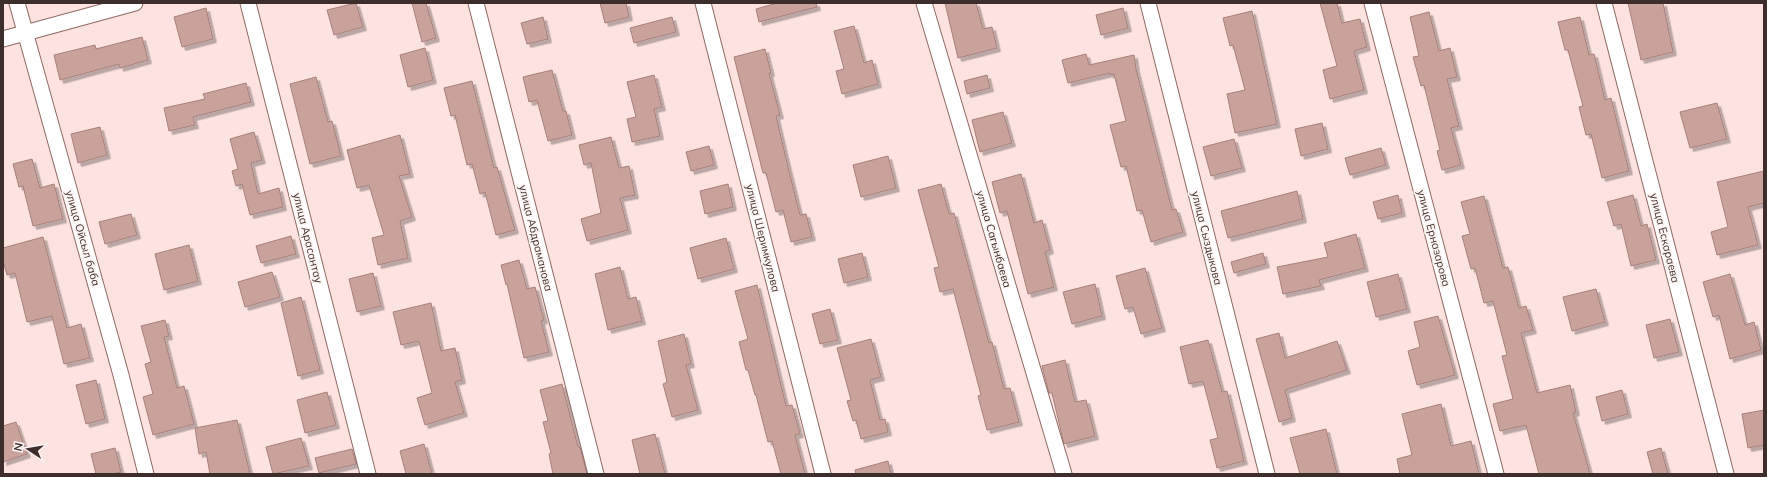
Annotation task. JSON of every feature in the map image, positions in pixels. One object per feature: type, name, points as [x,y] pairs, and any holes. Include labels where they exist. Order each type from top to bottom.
[{"type":"street","name":"улица Ойсыл баба","points":[[17,3],[121,375],[146,474]]},
{"type":"street","points":[[3,39],[135,3]]},
{"type":"street","name":"улица Арасантау","points":[[248,3],[368,474]]},
{"type":"street","name":"улица Абдраманова","points":[[476,3],[596,474]]},
{"type":"street","name":"улица Шеримкулова","points":[[703,3],[823,474]]},
{"type":"street","name":"улица Сагынбаева","points":[[924,3],[1064,474]]},
{"type":"street","name":"улица Сыздыкова","points":[[1148,3],[1267,474]]},
{"type":"street","name":"улица Ерназарова","points":[[1372,3],[1496,474]]},
{"type":"street","name":"улица Ескараева","points":[[1604,3],[1726,474]]},
{"type":"building","points":[[356,3],[363,27],[334,35],[327,10]]},
{"type":"building","points":[[412,3],[426,3],[436,38],[422,42]]},
{"type":"building","points":[[600,3],[626,3],[629,17],[605,23]]},
{"type":"building","points":[[777,3],[816,3],[817,7],[759,22],[756,9]]},
{"type":"building","points":[[945,3],[976,3],[983,29],[992,27],[997,48],[958,58]]},
{"type":"building","points":[[1320,3],[1337,3],[1342,23],[1360,19],[1367,47],[1354,51],[1364,90],[1330,99],[1323,70],[1337,66]]},
{"type":"building","points":[[1628,3],[1663,3],[1673,52],[1641,60]]},
{"type":"building","points":[[206,8],[213,39],[182,47],[174,17]]},
{"type":"building","points":[[1123,8],[1128,28],[1101,35],[1096,15]]},
{"type":"building","points":[[1252,11],[1277,124],[1235,133],[1227,94],[1245,90],[1233,45],[1230,46],[1223,18]]},
{"type":"building","points":[[1429,12],[1439,51],[1450,48],[1457,77],[1447,79],[1459,126],[1451,128],[1461,165],[1442,170],[1437,151],[1440,150],[1424,85],[1421,86],[1413,57],[1419,56],[1410,17]]},
{"type":"building","points":[[543,17],[548,39],[527,44],[521,23]]},
{"type":"building","points":[[672,17],[676,32],[634,43],[630,28]]},
{"type":"building","points":[[1580,17],[1589,55],[1594,54],[1605,100],[1611,98],[1629,171],[1602,178],[1591,134],[1586,135],[1579,107],[1583,106],[1568,50],[1565,50],[1558,22]]},
{"type":"building","points":[[854,26],[864,63],[872,60],[878,84],[842,94],[836,71],[844,69],[834,31]]},
{"type":"building","points":[[142,37],[148,60],[120,68],[119,64],[60,80],[54,55],[95,45],[96,49]]},
{"type":"building","points":[[425,48],[433,80],[408,87],[400,55]]},
{"type":"building","points":[[765,49],[771,73],[769,73],[780,115],[776,116],[800,215],[806,214],[812,237],[791,242],[783,210],[776,212],[766,173],[763,173],[734,57]]},
{"type":"building","points":[[1086,54],[1089,65],[1134,55],[1136,69],[1172,210],[1176,209],[1183,232],[1151,242],[1142,210],[1137,211],[1126,166],[1121,167],[1110,125],[1126,121],[1114,74],[1110,75],[1110,73],[1068,83],[1062,60]]},
{"type":"building","points":[[552,70],[563,111],[566,111],[572,135],[548,141],[537,100],[529,102],[523,77]]},
{"type":"building","points":[[654,75],[662,107],[654,109],[660,136],[632,142],[627,119],[636,117],[627,82]]},
{"type":"building","points":[[987,75],[990,88],[967,94],[964,81]]},
{"type":"building","points":[[316,77],[328,122],[332,121],[341,156],[310,164],[290,84]]},
{"type":"building","points":[[472,81],[494,168],[497,167],[515,230],[496,235],[485,192],[480,194],[472,164],[467,165],[455,115],[451,116],[444,88]]},
{"type":"building","points":[[246,83],[251,102],[193,117],[195,125],[169,131],[164,108],[205,99],[203,94]]},
{"type":"building","points":[[1717,103],[1727,139],[1690,148],[1680,112]]},
{"type":"building","points":[[1003,112],[1012,143],[980,152],[972,120]]},
{"type":"building","points":[[1322,123],[1328,149],[1301,156],[1295,129]]},
{"type":"building","points":[[100,127],[107,155],[78,163],[71,134]]},
{"type":"building","points":[[254,132],[262,160],[251,163],[258,194],[279,188],[283,207],[250,215],[242,184],[236,186],[232,171],[238,169],[230,139]]},
{"type":"building","points":[[400,135],[410,174],[399,176],[412,217],[400,221],[408,258],[378,265],[372,238],[384,235],[369,185],[357,188],[347,150]]},
{"type":"building","points":[[611,137],[619,168],[629,166],[635,195],[620,198],[628,230],[587,241],[581,219],[601,213],[591,163],[584,165],[579,145]]},
{"type":"building","points":[[1234,139],[1242,168],[1211,176],[1203,147]]},
{"type":"building","points":[[709,146],[714,165],[691,171],[686,152]]},
{"type":"building","points":[[1381,148],[1386,165],[1350,175],[1345,158]]},
{"type":"building","points":[[888,156],[896,188],[861,197],[853,165]]},
{"type":"building","points":[[32,159],[40,188],[54,184],[63,219],[33,226],[23,186],[19,187],[13,164]]},
{"type":"building","points":[[1764,171],[1764,203],[1748,207],[1758,245],[1717,255],[1711,232],[1728,227],[1717,182]]},
{"type":"building","points":[[1021,174],[1034,223],[1042,220],[1050,250],[1045,252],[1054,287],[1028,294],[1007,211],[1000,213],[992,182]]},
{"type":"building","points":[[728,184],[733,207],[705,214],[700,191]]},
{"type":"building","points":[[941,184],[949,214],[954,213],[989,343],[992,342],[1004,389],[1010,388],[1019,422],[987,430],[978,396],[981,395],[953,289],[940,292],[934,268],[939,267],[918,190]]},
{"type":"building","points":[[1297,191],[1303,219],[1228,238],[1221,211]]},
{"type":"building","points":[[1398,195],[1402,213],[1378,219],[1373,202]]},
{"type":"building","points":[[1633,195],[1641,226],[1647,224],[1656,260],[1631,266],[1621,224],[1614,226],[1607,202]]},
{"type":"building","points":[[1484,196],[1503,268],[1508,267],[1519,308],[1526,306],[1533,330],[1521,333],[1537,393],[1570,385],[1576,412],[1573,413],[1590,474],[1539,474],[1526,425],[1500,431],[1493,404],[1513,399],[1502,356],[1507,355],[1493,301],[1484,303],[1475,268],[1471,269],[1462,236],[1470,234],[1461,202]]},
{"type":"building","points":[[131,214],[137,235],[105,244],[99,222]]},
{"type":"building","points":[[1356,234],[1365,268],[1319,280],[1321,286],[1283,294],[1277,267],[1328,257],[1324,243]]},
{"type":"building","points":[[291,236],[296,254],[261,263],[256,246]]},
{"type":"building","points":[[43,237],[67,328],[81,324],[90,358],[64,364],[52,316],[27,322],[15,273],[7,275],[3,261],[3,248]]},
{"type":"building","points":[[726,238],[734,269],[698,279],[690,248]]},
{"type":"building","points":[[189,245],[198,281],[164,290],[155,254]]},
{"type":"building","points":[[862,253],[868,277],[844,283],[838,259]]},
{"type":"building","points":[[1263,253],[1266,264],[1234,273],[1231,262]]},
{"type":"building","points":[[519,260],[527,289],[535,287],[544,320],[541,321],[549,352],[524,358],[507,284],[506,285],[501,265]]},
{"type":"building","points":[[620,267],[628,299],[636,297],[642,321],[608,330],[595,274]]},
{"type":"building","points":[[1145,268],[1162,328],[1141,334],[1133,307],[1125,309],[1116,276]]},
{"type":"building","points":[[272,272],[280,297],[245,307],[238,282]]},
{"type":"building","points":[[373,273],[381,306],[357,312],[349,279]]},
{"type":"building","points":[[1398,274],[1407,309],[1376,317],[1367,282]]},
{"type":"building","points":[[1730,274],[1745,325],[1754,322],[1761,350],[1730,359],[1719,315],[1713,317],[1703,282]]},
{"type":"building","points":[[1095,284],[1102,316],[1072,324],[1063,292]]},
{"type":"building","points":[[757,285],[786,406],[792,405],[800,434],[795,435],[805,474],[781,474],[772,441],[768,442],[756,395],[748,370],[746,370],[739,342],[748,339],[735,291]]},
{"type":"building","points":[[1596,289],[1605,322],[1572,331],[1563,297]]},
{"type":"building","points":[[301,297],[320,370],[298,376],[281,303]]},
{"type":"building","points":[[431,303],[441,351],[455,348],[462,380],[455,382],[464,413],[425,425],[417,398],[432,393],[419,341],[401,345],[393,312]]},
{"type":"building","points":[[830,309],[838,340],[820,344],[812,314]]},
{"type":"building","points":[[1438,316],[1455,375],[1417,385],[1408,351],[1420,347],[1414,322]]},
{"type":"building","points":[[1670,319],[1679,352],[1654,358],[1646,325]]},
{"type":"building","points":[[165,320],[169,336],[164,337],[177,388],[184,386],[194,424],[153,435],[143,397],[153,394],[145,364],[151,362],[141,326]]},
{"type":"building","points":[[1279,333],[1285,358],[1337,341],[1347,370],[1285,390],[1292,418],[1279,422],[1256,339]]},
{"type":"building","points":[[684,334],[691,364],[686,365],[698,410],[672,417],[663,384],[667,382],[658,341]]},
{"type":"building","points":[[871,339],[881,377],[870,380],[880,420],[885,419],[888,432],[861,439],[856,420],[853,421],[847,401],[851,400],[837,348]]},
{"type":"building","points":[[1208,340],[1222,392],[1227,391],[1244,461],[1217,468],[1210,440],[1218,438],[1203,381],[1189,384],[1180,347]]},
{"type":"building","points":[[1065,360],[1075,402],[1086,400],[1095,436],[1064,444],[1052,393],[1049,393],[1042,366]]},
{"type":"building","points":[[96,380],[105,419],[86,424],[76,385]]},
{"type":"building","points":[[562,384],[578,447],[580,447],[587,474],[553,474],[549,454],[551,453],[543,422],[548,421],[540,390]]},
{"type":"building","points":[[1622,390],[1628,414],[1602,421],[1596,397]]},
{"type":"building","points":[[327,392],[336,425],[305,433],[297,400]]},
{"type":"building","points":[[1441,404],[1451,446],[1471,441],[1479,474],[1400,474],[1397,459],[1412,455],[1402,414]]},
{"type":"building","points":[[1764,410],[1764,445],[1748,448],[1742,414]]},
{"type":"building","points":[[237,420],[250,474],[210,474],[206,452],[199,454],[195,428]]},
{"type":"building","points":[[16,422],[27,454],[3,462],[3,426]]},
{"type":"building","points":[[1326,429],[1337,474],[1300,474],[1290,438]]},
{"type":"building","points":[[655,434],[665,474],[640,474],[632,440]]},
{"type":"building","points":[[301,438],[309,466],[273,474],[266,447]]},
{"type":"building","points":[[424,444],[432,474],[406,474],[400,451]]},
{"type":"building","points":[[115,448],[121,472],[113,474],[96,474],[91,454]]},
{"type":"building","points":[[1661,448],[1668,474],[1653,474],[1647,452]]},
{"type":"building","points":[[352,449],[356,464],[319,473],[315,458]]},
{"type":"building","points":[[888,461],[891,474],[856,474],[855,470]]}]
